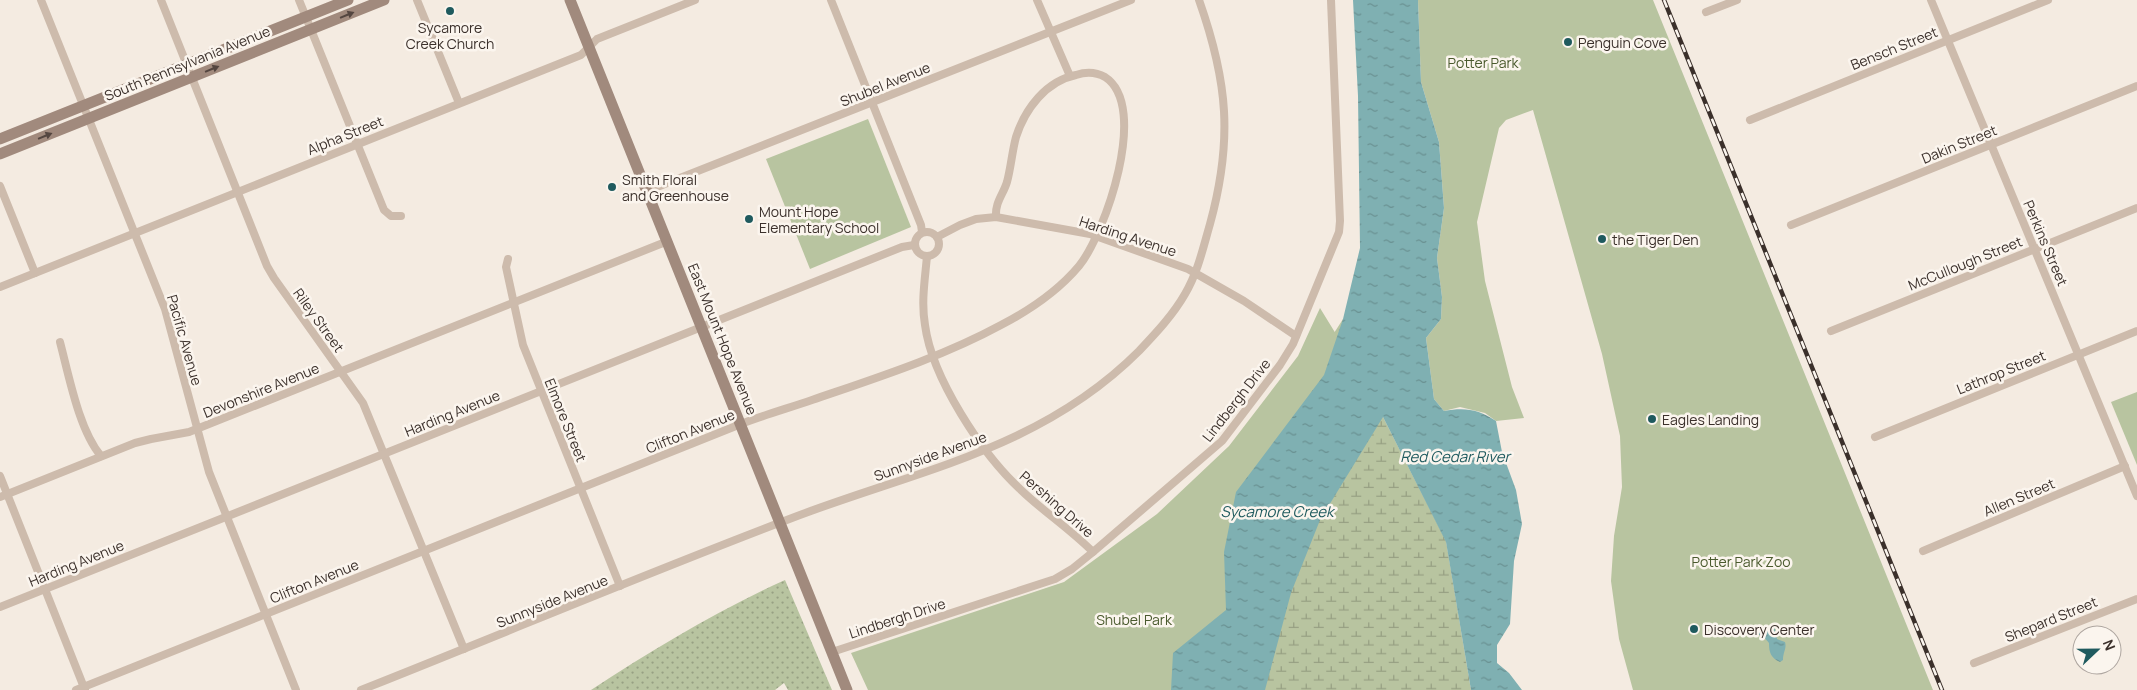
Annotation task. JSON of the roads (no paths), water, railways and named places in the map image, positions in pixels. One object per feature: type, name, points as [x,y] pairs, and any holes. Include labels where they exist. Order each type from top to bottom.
[{"type":"main road","name":"South Pennsylvania Avenue","points":[[0,140],[348,0]]},
{"type":"main road","name":"South Pennsylvania Avenue","points":[[0,154],[384,0]]},
{"type":"main road","name":"East Mount Hope Avenue","points":[[570,0],[847,690]]},
{"type":"street","name":"Pacific Avenue","points":[[40,0],[170,324],[196,429],[209,472],[296,690]]},
{"type":"street","name":"Riley Street","points":[[161,0],[274,278],[363,403],[464,650]]},
{"type":"street","points":[[299,0],[384,210],[391,216],[401,216]]},
{"type":"street","points":[[418,0],[459,103]]},
{"type":"street","name":"Alpha Street","points":[[0,287],[581,55],[597,39],[695,0]]},
{"type":"street","points":[[831,0],[921,225],[922,232]]},
{"type":"street","points":[[996,217],[997,202],[1006,184],[1016,137],[1025,115],[1051,86],[1070,76],[1037,0]]},
{"type":"street","name":"Shubel Avenue","points":[[647,191],[1131,0]]},
{"type":"street","name":"Sunnyside Avenue","points":[[361,690],[781,523],[986,450],[1056,415],[1100,386],[1123,366],[1167,321],[1185,295],[1196,273],[1219,188],[1225,119],[1222,85],[1217,56],[1199,0]]},
{"type":"street","name":"Lindbergh Drive","points":[[832,652],[1055,579],[1072,569],[1093,552],[1222,441],[1280,364],[1296,336],[1335,242],[1340,221],[1331,0]]},
{"type":"street","points":[[1706,12],[1737,0]]},
{"type":"street","name":"Perkins Street","points":[[1931,0],[2137,496]]},
{"type":"street","name":"Bensch Street","points":[[1750,120],[2048,0]]},
{"type":"street","name":"Clifton Avenue","points":[[76,690],[740,424],[933,355],[989,331],[1035,305],[1060,285],[1080,265],[1098,236],[1121,166],[1124,142],[1121,103],[1117,92],[1105,77],[1085,73],[1070,76]]},
{"type":"street","name":"Dakin Street","points":[[1792,225],[2137,86]]},
{"type":"street","points":[[0,186],[35,273]]},
{"type":"street","name":"McCullough Street","points":[[1831,331],[2137,208]]},
{"type":"street","name":"Harding Avenue","points":[[938,237],[976,219],[996,217],[1098,236],[1196,273],[1244,301],[1296,336]]},
{"type":"street","points":[[922,232],[929,232],[938,237],[938,250],[927,256],[920,254],[914,245],[916,237],[922,232]]},
{"type":"street","name":"Devonshire Avenue","points":[[4,495],[101,456],[151,439],[189,432],[668,241]]},
{"type":"street","name":"Harding Avenue","points":[[0,607],[701,326],[902,247],[914,245]]},
{"type":"street","name":"Pershing Drive","points":[[927,256],[923,293],[925,326],[933,355],[960,414],[986,450],[1019,490],[1075,533],[1093,552]]},
{"type":"street","name":"Elmore Street","points":[[508,259],[506,267],[523,345],[620,586]]},
{"type":"street","name":"Lathrop Street","points":[[1875,437],[2137,331]]},
{"type":"street","points":[[60,342],[79,411],[94,449],[101,456]]},
{"type":"street","name":"Allen Street","points":[[1923,552],[2124,466]]},
{"type":"street","points":[[0,476],[4,495],[85,688]]},
{"type":"street","name":"Shepard Street","points":[[1974,663],[2137,599]]},
{"type":"water","name":"Red Cedar River","points":[[1353,0],[1418,0],[1421,82],[1439,142],[1444,208],[1437,258],[1442,297],[1441,319],[1426,338],[1434,399],[1444,411],[1471,410],[1484,414],[1496,421],[1502,452],[1516,490],[1522,524],[1514,561],[1510,624],[1497,645],[1497,663],[1509,673],[1522,690],[1471,690],[1446,542],[1383,417],[1320,520],[1291,593],[1265,690],[1171,690],[1173,653],[1226,610],[1224,552],[1236,492],[1324,375],[1343,319],[1360,248],[1358,96]]},
{"type":"water","points":[[1774,625],[1777,639],[1785,642],[1783,660],[1780,662],[1771,655],[1769,643],[1763,636],[1756,634],[1755,631]]},
{"type":"railway","points":[[1664,0],[1942,690]]},
{"type":"place","name":"Sycamore Creek Church","points":[[450,11]]},
{"type":"place","name":"Penguin Cove","points":[[1568,42]]},
{"type":"place","name":"Smith Floral and Greenhouse","points":[[612,187]]},
{"type":"place","name":"Mount Hope Elementary School","points":[[749,219]]},
{"type":"place","name":"the Tiger Den","points":[[1602,239]]},
{"type":"place","name":"Eagles Landing","points":[[1652,419]]},
{"type":"place","name":"Discovery Center","points":[[1694,629]]},
{"type":"park label","name":"Potter Park","points":[[1483,62]]},
{"type":"park label","name":"Potter Park Zoo","points":[[1741,561]]},
{"type":"park label","name":"Shubel Park","points":[[1134,619]]},
{"type":"water label","name":"Sycamore Creek","points":[[1277,511]]}]
